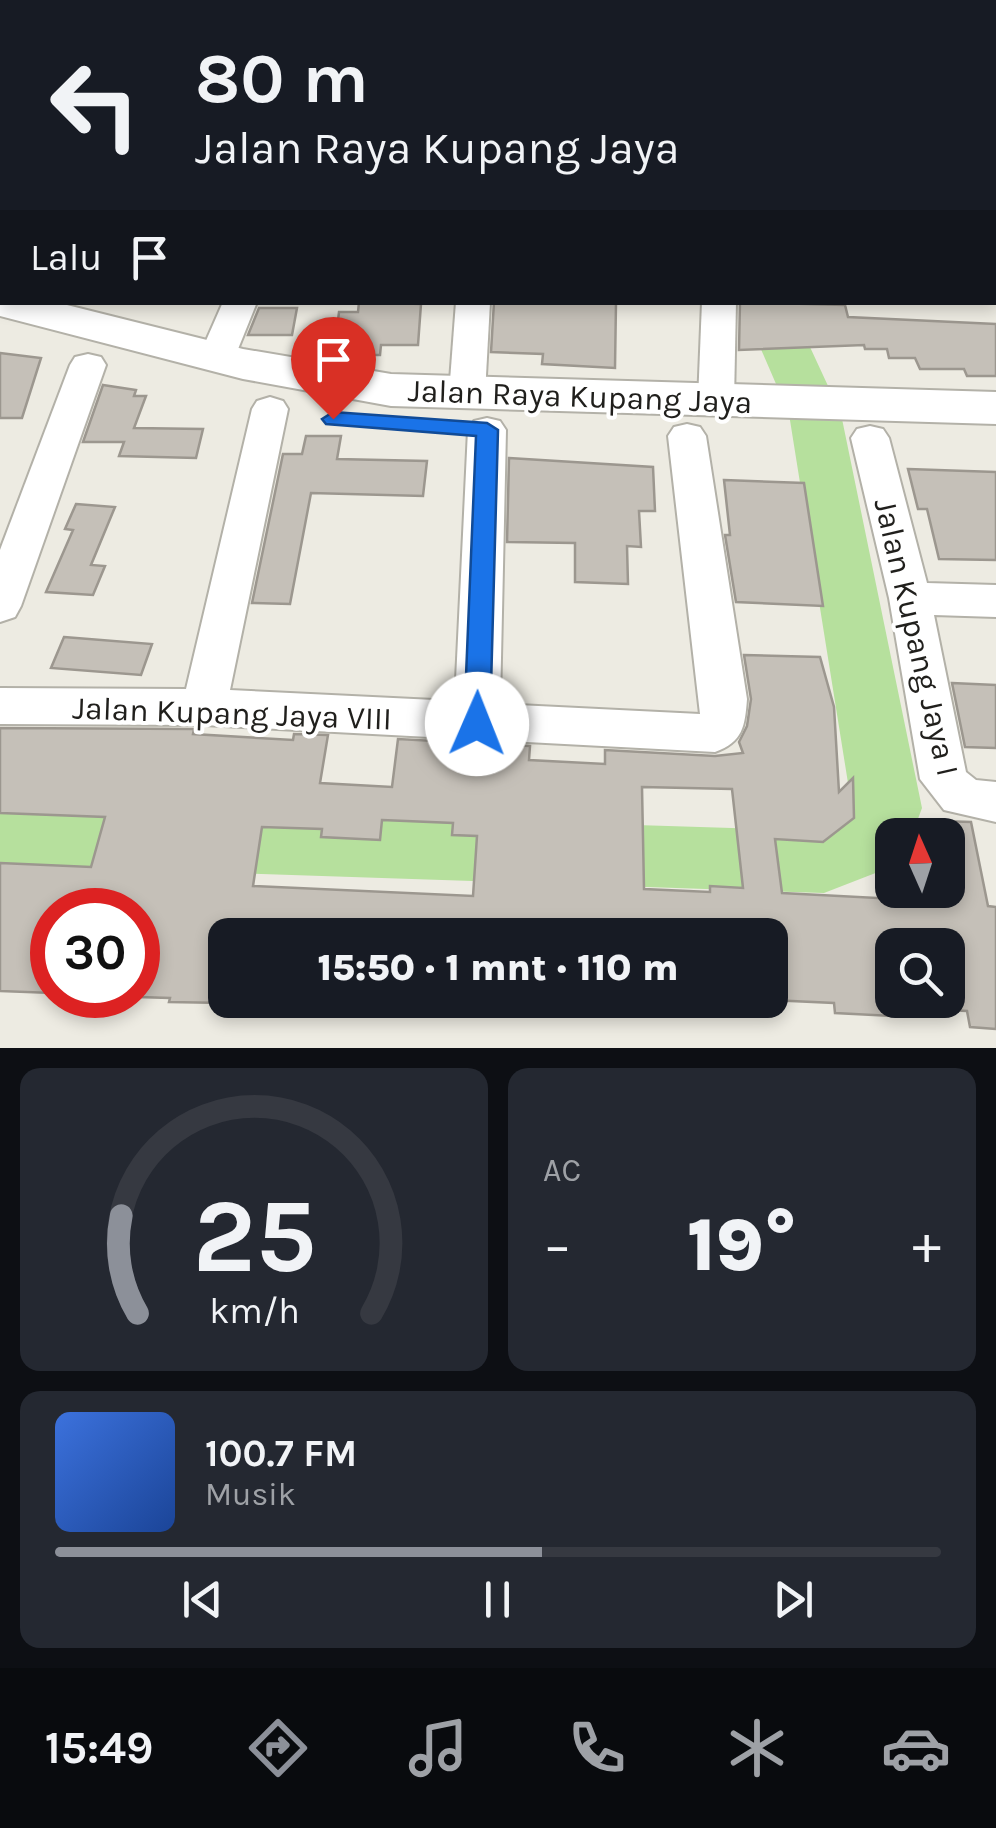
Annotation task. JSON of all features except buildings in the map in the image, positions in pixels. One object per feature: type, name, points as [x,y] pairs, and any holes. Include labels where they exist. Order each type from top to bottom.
[{"type":"main road","name":"Jalan Raya Kupang Jaya","points":[[11,305],[216,359],[477,412]]},
{"type":"main road","name":"Jalan Raya Kupang Jaya","points":[[0,342],[270,409],[364,424],[477,412],[838,425],[994,421]]},
{"type":"street","points":[[216,359],[239,305]]},
{"type":"street","points":[[473,305],[477,724]]},
{"type":"street","points":[[702,418],[719,305]]},
{"type":"street","points":[[0,606],[88,365]]},
{"type":"street","points":[[204,707],[270,409]]},
{"type":"street","name":"Jalan Kupang Jaya VIII","points":[[0,706],[204,707],[703,735],[722,726],[724,699],[702,418]]},
{"type":"street","name":"Jalan Kupang Jaya I","points":[[838,425],[910,598],[944,779],[954,794],[969,801],[996,802]]},
{"type":"street","points":[[910,598],[996,601]]},
{"type":"waterway","points":[[0,835],[824,862],[866,845],[879,831],[887,808],[815,414],[785,347],[774,305]]},
{"type":"route","points":[[333,419],[487,430],[477,724]]}]
